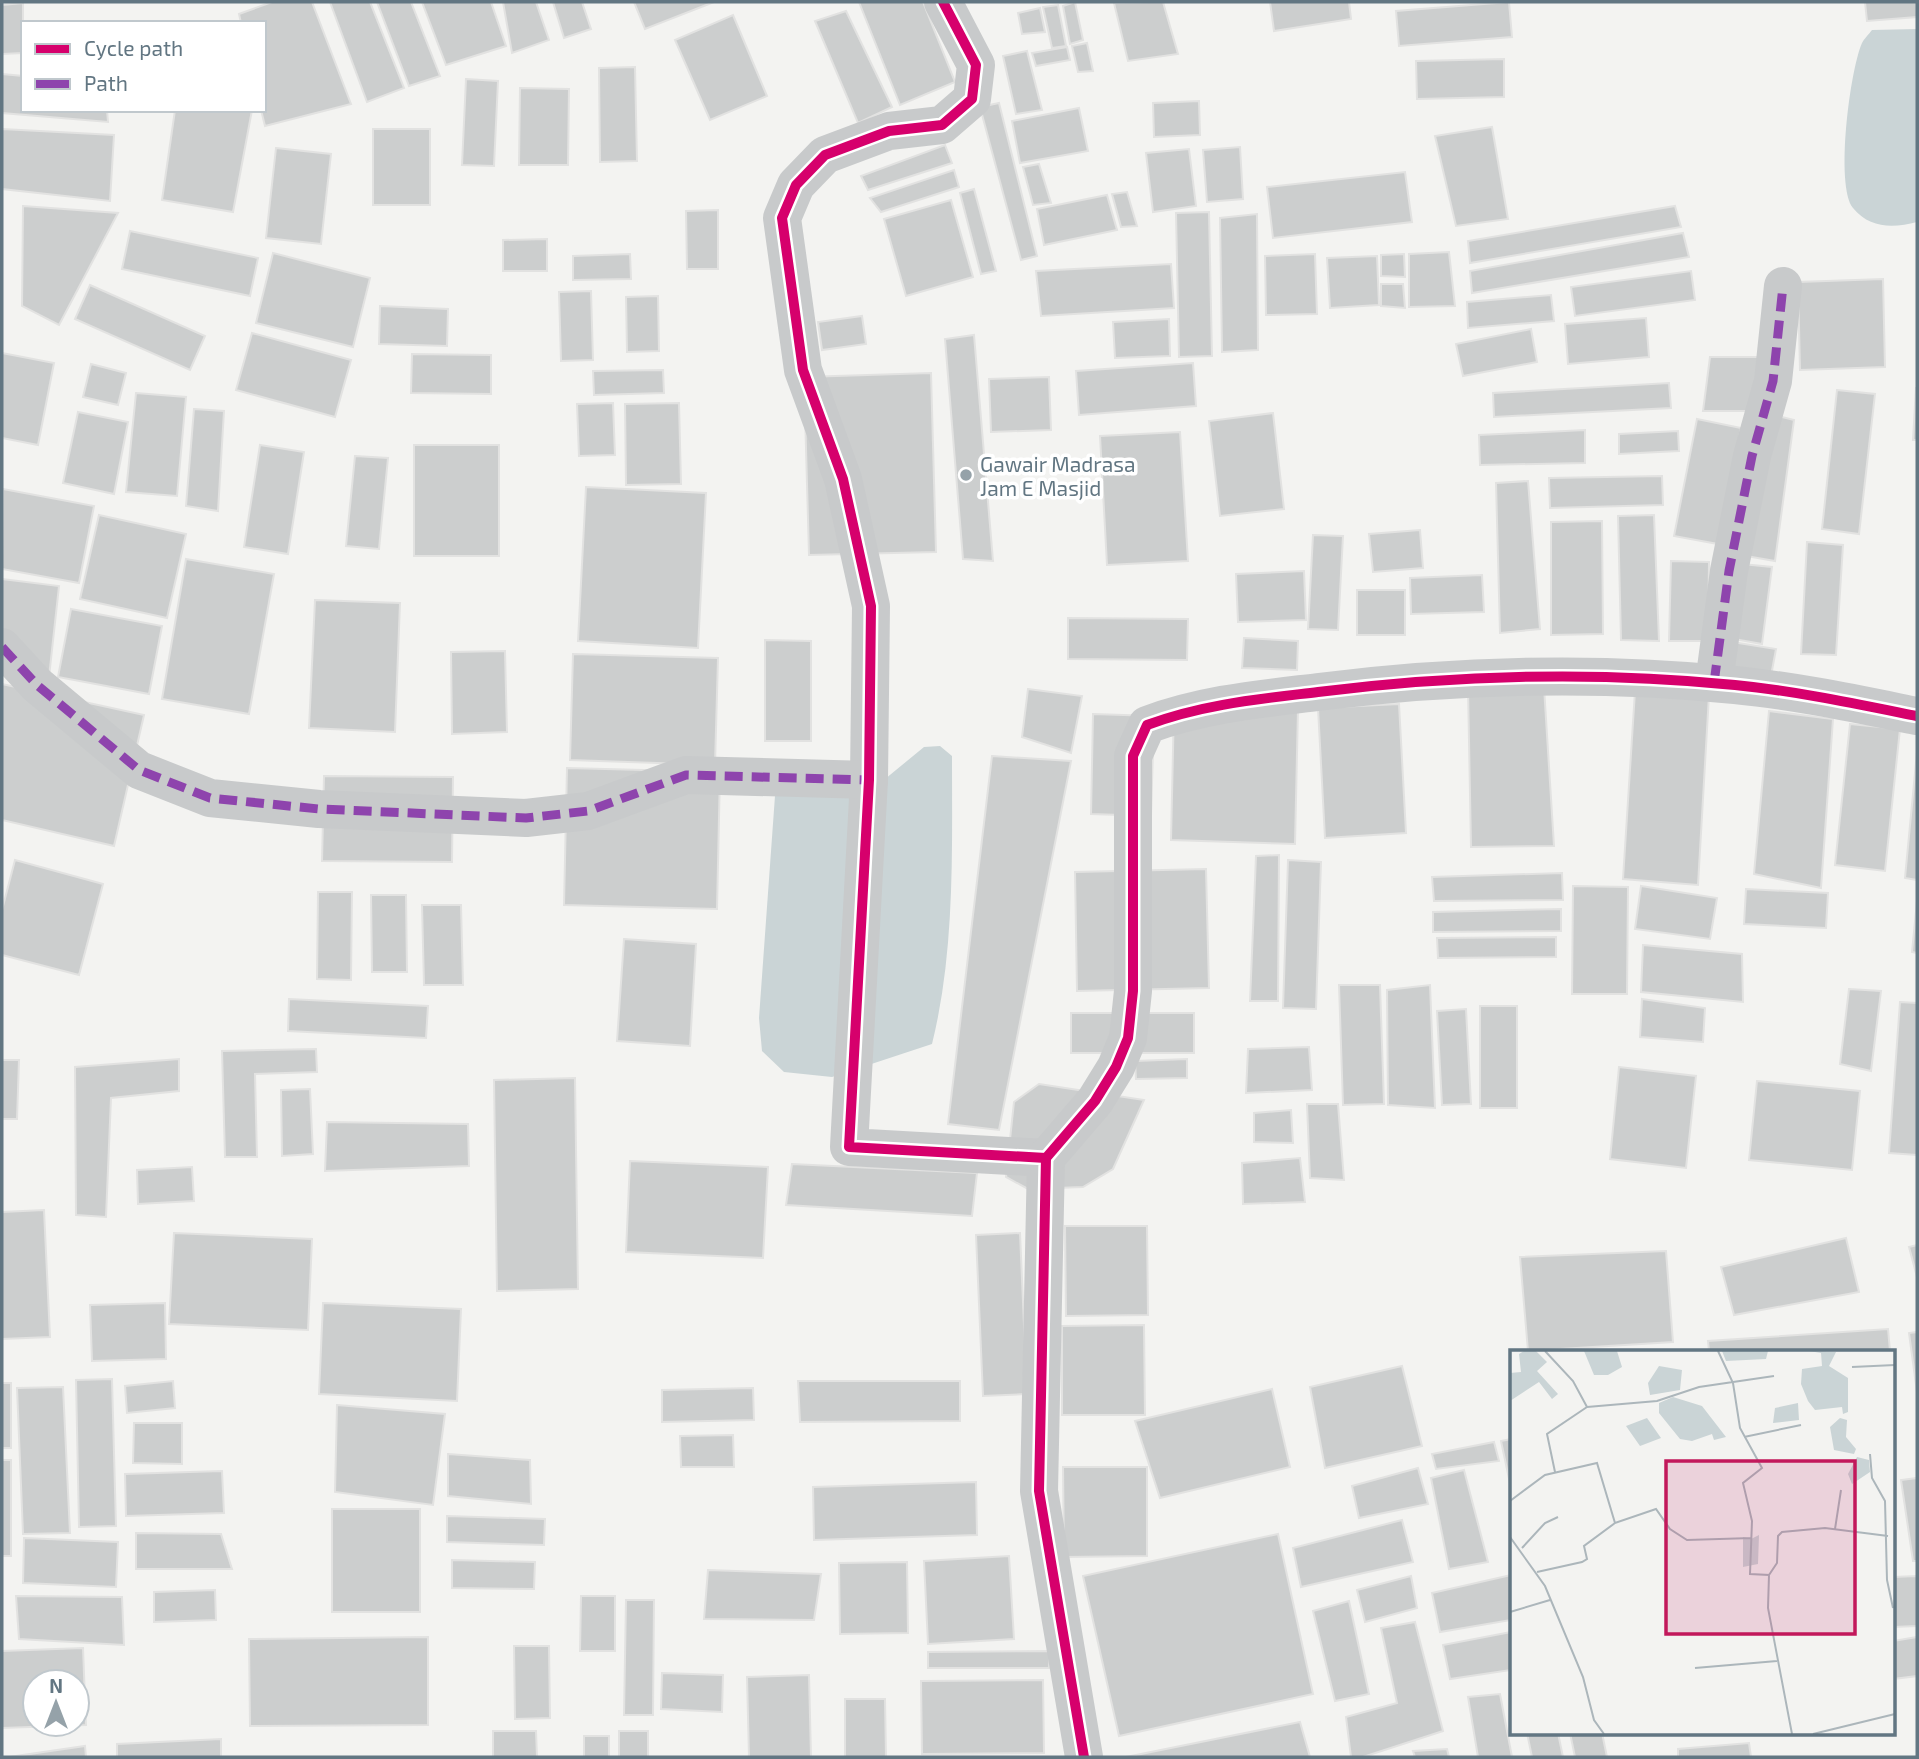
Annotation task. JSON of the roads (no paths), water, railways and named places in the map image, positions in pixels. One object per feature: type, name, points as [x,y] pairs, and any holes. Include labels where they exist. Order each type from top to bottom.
[{"type":"street","points":[[943,2],[976,65],[972,99],[957,115],[942,125],[889,131],[825,155],[796,186],[782,218],[803,370],[843,479],[871,606],[869,780],[849,1147],[1046,1158]]},
{"type":"street","points":[[1714,683],[1729,571],[1752,456],[1773,381],[1783,286]]},
{"type":"street","points":[[2,647],[37,685],[139,770],[209,798],[319,809],[526,818],[588,811],[686,775],[869,780]]},
{"type":"street","points":[[1084,1757],[1039,1491],[1046,1158],[1095,1101],[1116,1067],[1128,1038],[1133,991],[1133,756],[1147,725],[1214,705],[1383,684],[1491,678],[1616,678],[1714,683],[1917,716]]},
{"type":"place","name":"Gawair Madrasa Jam E Masjid","points":[[966,475]]}]
